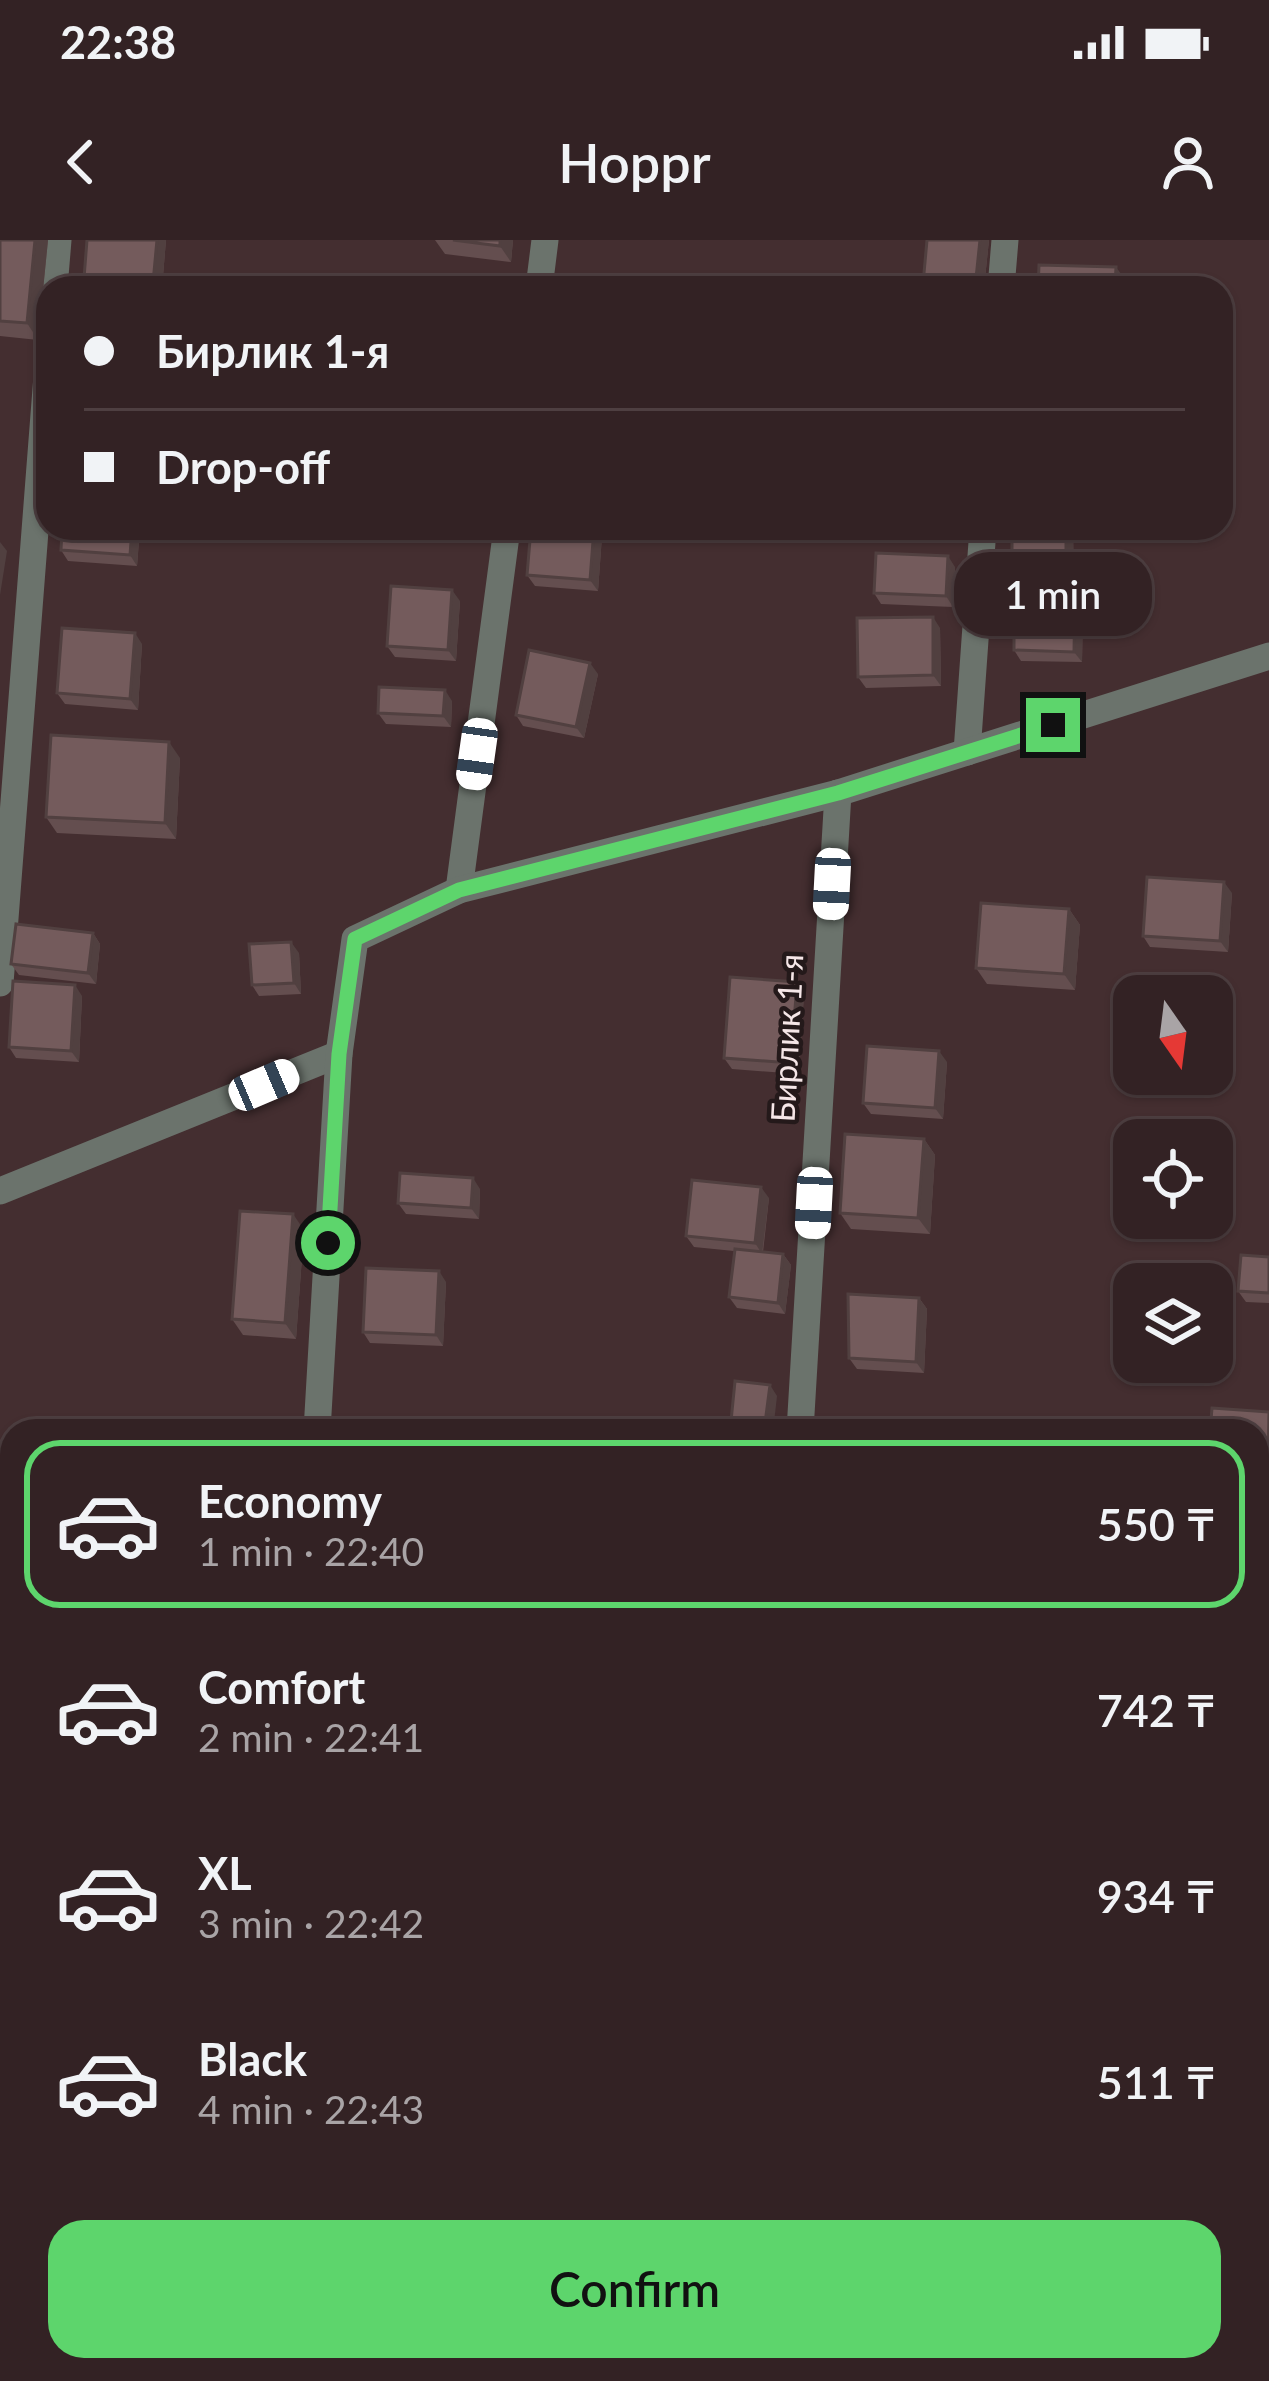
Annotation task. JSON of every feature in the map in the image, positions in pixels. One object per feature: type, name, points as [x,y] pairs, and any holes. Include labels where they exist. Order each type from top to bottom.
[{"type":"street","points":[[55,276],[58,240]]},
{"type":"street","points":[[540,276],[545,240]]},
{"type":"street","points":[[1002,276],[1005,240]]},
{"type":"street","points":[[0,983],[7,781],[36,485]]},
{"type":"street","points":[[459,890],[505,540]]},
{"type":"street","points":[[967,752],[982,540]]},
{"type":"street","points":[[318,1419],[339,1054],[355,939],[459,890],[838,793],[1269,656]]},
{"type":"street","name":"Бирлик 1-я","points":[[801,1419],[838,793]]},
{"type":"street","points":[[0,1191],[339,1054]]},
{"type":"building","points":[[0,240],[35,240],[27,323],[0,321]]},
{"type":"building","points":[[87,240],[157,240],[154,276],[84,276]]},
{"type":"building","points":[[453,240],[500,240],[500,246]]},
{"type":"building","points":[[927,240],[980,240],[976,276],[924,276]]},
{"type":"building","points":[[1039,265],[1116,267],[1116,276],[1039,276]]},
{"type":"building","points":[[61,540],[131,540],[130,555],[61,550]]},
{"type":"building","points":[[530,540],[593,540],[590,580],[527,575]]},
{"type":"building","points":[[1012,540],[1066,540],[1066,580],[1012,580]]},
{"type":"building","points":[[876,553],[948,556],[946,596],[874,593]]},
{"type":"building","points":[[391,586],[452,590],[448,650],[387,646]]},
{"type":"building","points":[[1014,596],[1075,596],[1074,652],[1014,650]]},
{"type":"building","points":[[933,617],[933,675],[858,677],[857,618]]},
{"type":"building","points":[[62,628],[135,633],[130,699],[57,693]]},
{"type":"building","points":[[529,650],[590,663],[576,727],[516,715]]},
{"type":"building","points":[[379,687],[445,690],[443,716],[378,713]]},
{"type":"building","points":[[51,735],[169,742],[165,823],[46,817]]},
{"type":"building","points":[[1147,877],[1224,882],[1220,941],[1143,936]]},
{"type":"building","points":[[981,903],[1069,909],[1064,974],[976,968]]},
{"type":"building","points":[[16,924],[93,933],[88,973],[11,964]]},
{"type":"building","points":[[291,942],[294,983],[252,985],[249,944]]},
{"type":"building","points":[[730,977],[797,982],[791,1063],[724,1058]]},
{"type":"building","points":[[13,981],[75,985],[71,1051],[9,1047]]},
{"type":"building","points":[[867,1046],[939,1051],[935,1108],[863,1103]]},
{"type":"building","points":[[845,1134],[924,1139],[918,1218],[840,1213]]},
{"type":"building","points":[[400,1173],[473,1178],[471,1208],[398,1203]]},
{"type":"building","points":[[692,1180],[761,1187],[755,1243],[686,1236]]},
{"type":"building","points":[[240,1211],[293,1214],[285,1323],[232,1319]]},
{"type":"building","points":[[735,1249],[783,1254],[778,1303],[729,1297]]},
{"type":"building","points":[[1241,1255],[1269,1257],[1269,1293],[1238,1291]]},
{"type":"building","points":[[366,1268],[439,1271],[436,1335],[363,1332]]},
{"type":"building","points":[[848,1294],[919,1298],[916,1362],[849,1358]]},
{"type":"building","points":[[735,1381],[770,1385],[766,1419],[731,1419]]},
{"type":"building","points":[[1212,1408],[1269,1412],[1269,1419],[1211,1419]]},
{"type":"route","points":[[328,1243],[339,1054],[355,939],[459,890],[838,793],[1053,725]]}]
